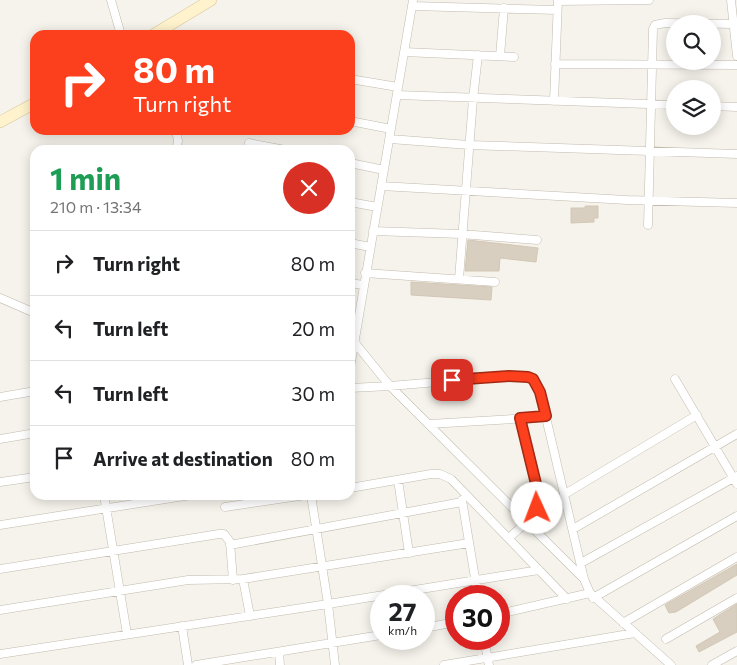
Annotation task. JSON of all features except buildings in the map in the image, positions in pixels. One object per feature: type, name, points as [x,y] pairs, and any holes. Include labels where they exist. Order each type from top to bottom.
[{"type":"main road","points":[[161,30],[211,0]]},
{"type":"main road","points":[[0,122],[30,106]]},
{"type":"street","points":[[111,0],[120,30]]},
{"type":"street","points":[[513,0],[513,9]]},
{"type":"street","points":[[355,321],[390,139],[412,3],[513,9],[558,4],[649,0]]},
{"type":"street","points":[[731,0],[737,56]]},
{"type":"street","points":[[554,101],[558,4]]},
{"type":"street","points":[[500,56],[504,8]]},
{"type":"street","points":[[648,225],[652,34],[655,25],[665,22],[734,24]]},
{"type":"street","points":[[404,52],[514,57]]},
{"type":"street","points":[[459,279],[461,234],[478,55]]},
{"type":"street","points":[[556,64],[737,65]]},
{"type":"street","points":[[355,79],[398,91],[473,99],[666,105]]},
{"type":"street","points":[[721,106],[737,107]]},
{"type":"street","points":[[355,122],[391,129]]},
{"type":"street","points":[[390,139],[469,145],[737,154]]},
{"type":"street","points":[[249,143],[259,145]]},
{"type":"street","points":[[355,164],[384,170]]},
{"type":"street","points":[[381,186],[648,201],[737,203]]},
{"type":"street","points":[[355,203],[377,207]]},
{"type":"street","points":[[373,231],[461,234],[537,240]]},
{"type":"street","points":[[355,244],[370,246]]},
{"type":"street","points":[[365,273],[495,282]]},
{"type":"street","points":[[355,284],[363,285]]},
{"type":"street","points":[[0,298],[30,312]]},
{"type":"street","points":[[355,343],[390,386],[584,580]]},
{"type":"street","points":[[355,388],[509,376],[533,379],[537,385],[546,416],[584,580],[591,596],[671,665]]},
{"type":"street","points":[[581,564],[736,480],[714,447],[675,379]]},
{"type":"street","points":[[0,397],[30,392]]},
{"type":"street","points":[[565,494],[697,415]]},
{"type":"street","points":[[429,424],[546,416]]},
{"type":"street","points":[[509,538],[526,522],[537,508],[538,495],[520,418]]},
{"type":"street","points":[[573,529],[737,434]]},
{"type":"street","points":[[0,439],[30,435]]},
{"type":"street","points":[[355,487],[431,474],[440,474],[451,479],[567,599]]},
{"type":"street","points":[[0,482],[30,478]]},
{"type":"street","points":[[398,480],[409,553]]},
{"type":"street","points":[[459,487],[476,585]]},
{"type":"street","points":[[105,500],[127,634]]},
{"type":"street","points":[[0,525],[158,500]]},
{"type":"street","points":[[225,507],[272,500]]},
{"type":"street","points":[[312,500],[328,604],[335,665]]},
{"type":"street","points":[[230,545],[462,502]]},
{"type":"street","points":[[510,612],[567,599],[591,596],[737,516]]},
{"type":"street","points":[[0,569],[224,534],[228,537],[230,545],[233,580]]},
{"type":"street","points":[[0,610],[188,580],[244,579],[469,543]]},
{"type":"street","points":[[623,623],[737,557]]},
{"type":"street","points":[[0,654],[539,570]]},
{"type":"street","points":[[244,579],[250,616]]},
{"type":"street","points":[[666,639],[737,598]]},
{"type":"street","points":[[182,626],[188,665]]},
{"type":"street","points":[[444,665],[488,661],[635,633]]},
{"type":"street","points":[[196,665],[370,637]]},
{"type":"street","points":[[712,665],[737,651]]},
{"type":"street","points":[[278,652],[280,665]]},
{"type":"route","points":[[452,380],[520,376],[533,379],[537,385],[546,416],[520,418],[537,488],[537,508]]}]
